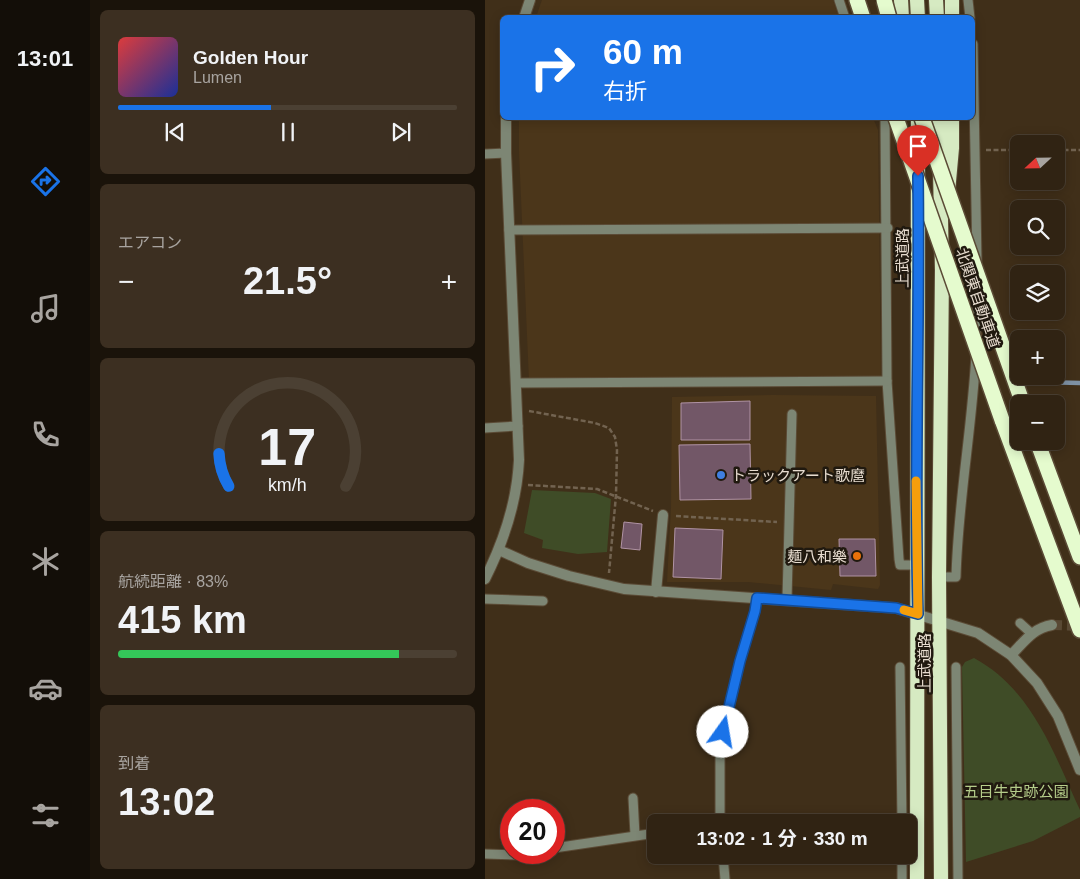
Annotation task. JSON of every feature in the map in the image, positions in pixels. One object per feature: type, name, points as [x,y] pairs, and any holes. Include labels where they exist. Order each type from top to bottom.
[{"type":"highway","points":[[857,0],[862,15]]},
{"type":"highway","points":[[884,0],[888,15]]},
{"type":"highway","points":[[901,0],[902,15]]},
{"type":"highway","points":[[917,0],[918,15]]},
{"type":"highway","points":[[936,0],[937,15]]},
{"type":"highway","points":[[952,0],[952,15]]},
{"type":"highway","name":"北関東自動車道","points":[[897,120],[1080,630]]},
{"type":"highway","points":[[911,120],[918,158]]},
{"type":"highway","name":"上武道路","points":[[913,814],[918,614],[916,565],[918,120]]},
{"type":"highway","name":"北関東自動車道","points":[[923,120],[1020,395]]},
{"type":"highway","name":"上武道路","points":[[939,120],[942,270],[939,577],[941,623],[941,879]]},
{"type":"highway","points":[[942,270],[952,148],[952,120]]},
{"type":"highway","points":[[1040,450],[1080,557]]},
{"type":"highway","name":"上武道路","points":[[916,864],[917,879]]},
{"type":"street","points":[[526,15],[530,0]]},
{"type":"street","points":[[485,579],[499,550],[508,523],[517,484],[518,410],[509,230],[506,120]]},
{"type":"street","points":[[656,592],[663,515]]},
{"type":"street","points":[[499,550],[546,568],[606,585],[656,592],[787,599],[896,608],[978,633],[1011,655],[1048,698],[1058,716],[1080,770]]},
{"type":"street","points":[[1011,655],[1031,633],[1052,625]]},
{"type":"lane","points":[[839,0],[844,15]]},
{"type":"lane","points":[[884,0],[885,15]]},
{"type":"lane","points":[[968,0],[970,15]]},
{"type":"lane","points":[[885,120],[888,228],[887,381],[899,559],[900,565],[916,565]]},
{"type":"lane","points":[[939,577],[957,577],[961,491],[974,399],[977,236],[974,120]]},
{"type":"lane","points":[[485,154],[506,154]]},
{"type":"lane","points":[[509,230],[888,228]]},
{"type":"lane","points":[[516,383],[887,381]]},
{"type":"lane","points":[[787,599],[791,523],[792,414]]},
{"type":"lane","points":[[485,428],[518,426]]},
{"type":"lane","points":[[720,814],[720,746],[757,598]]},
{"type":"lane","points":[[485,599],[543,601]]},
{"type":"lane","points":[[1020,623],[1031,633]]},
{"type":"lane","points":[[900,667],[902,814]]},
{"type":"lane","points":[[956,667],[958,879]]},
{"type":"lane","points":[[941,773],[957,774]]},
{"type":"lane","points":[[633,798],[635,835]]},
{"type":"lane","points":[[565,846],[647,834]]},
{"type":"lane","points":[[485,854],[500,854]]},
{"type":"lane","points":[[724,864],[725,879]]},
{"type":"lane","points":[[902,864],[902,879]]},
{"type":"path","points":[[975,150],[1010,150]]},
{"type":"path","points":[[1065,150],[1080,150]]},
{"type":"path","points":[[518,410],[529,410],[585,421],[609,428],[615,437],[617,450],[616,495],[611,566],[606,585]]},
{"type":"path","points":[[517,484],[597,489],[663,515],[791,523]]},
{"type":"shaded area","points":[[542,0],[833,0],[838,15],[537,15]]},
{"type":"shaded area","points":[[519,120],[874,120],[878,130],[881,377],[529,380]]},
{"type":"shaded area","points":[[772,395],[876,396],[880,585],[878,589],[833,584],[831,590],[748,582],[667,582],[671,508],[672,397]]},
{"type":"green space","points":[[532,490],[595,493],[611,499],[607,552],[578,554],[542,548],[543,540],[524,533]]},
{"type":"green space","name":"五目牛史跡公園","points":[[974,658],[994,671],[1026,705],[1050,745],[1080,810],[1080,817],[1033,841],[966,862],[962,667],[965,662]]},
{"type":"building","points":[[750,401],[750,440],[681,440],[681,403]]},
{"type":"building","points":[[750,444],[751,499],[680,500],[679,445]]},
{"type":"building","points":[[624,522],[642,524],[640,550],[621,548]]},
{"type":"building","points":[[675,528],[723,530],[721,579],[673,577]]},
{"type":"building","points":[[839,539],[875,539],[876,576],[840,576]]},
{"type":"waterway","points":[[1065,383],[1080,383]]},
{"type":"tunnel","points":[[1052,625],[1080,626]]},
{"type":"slow traffic","points":[[904,610],[918,614],[916,481]]},
{"type":"place","name":"トラックアート歌麿","points":[[721,475]]},
{"type":"place","name":"麺八和樂","points":[[857,556]]},
{"type":"route","points":[[723,732],[757,598],[896,608],[918,614],[916,565],[918,176]]}]
